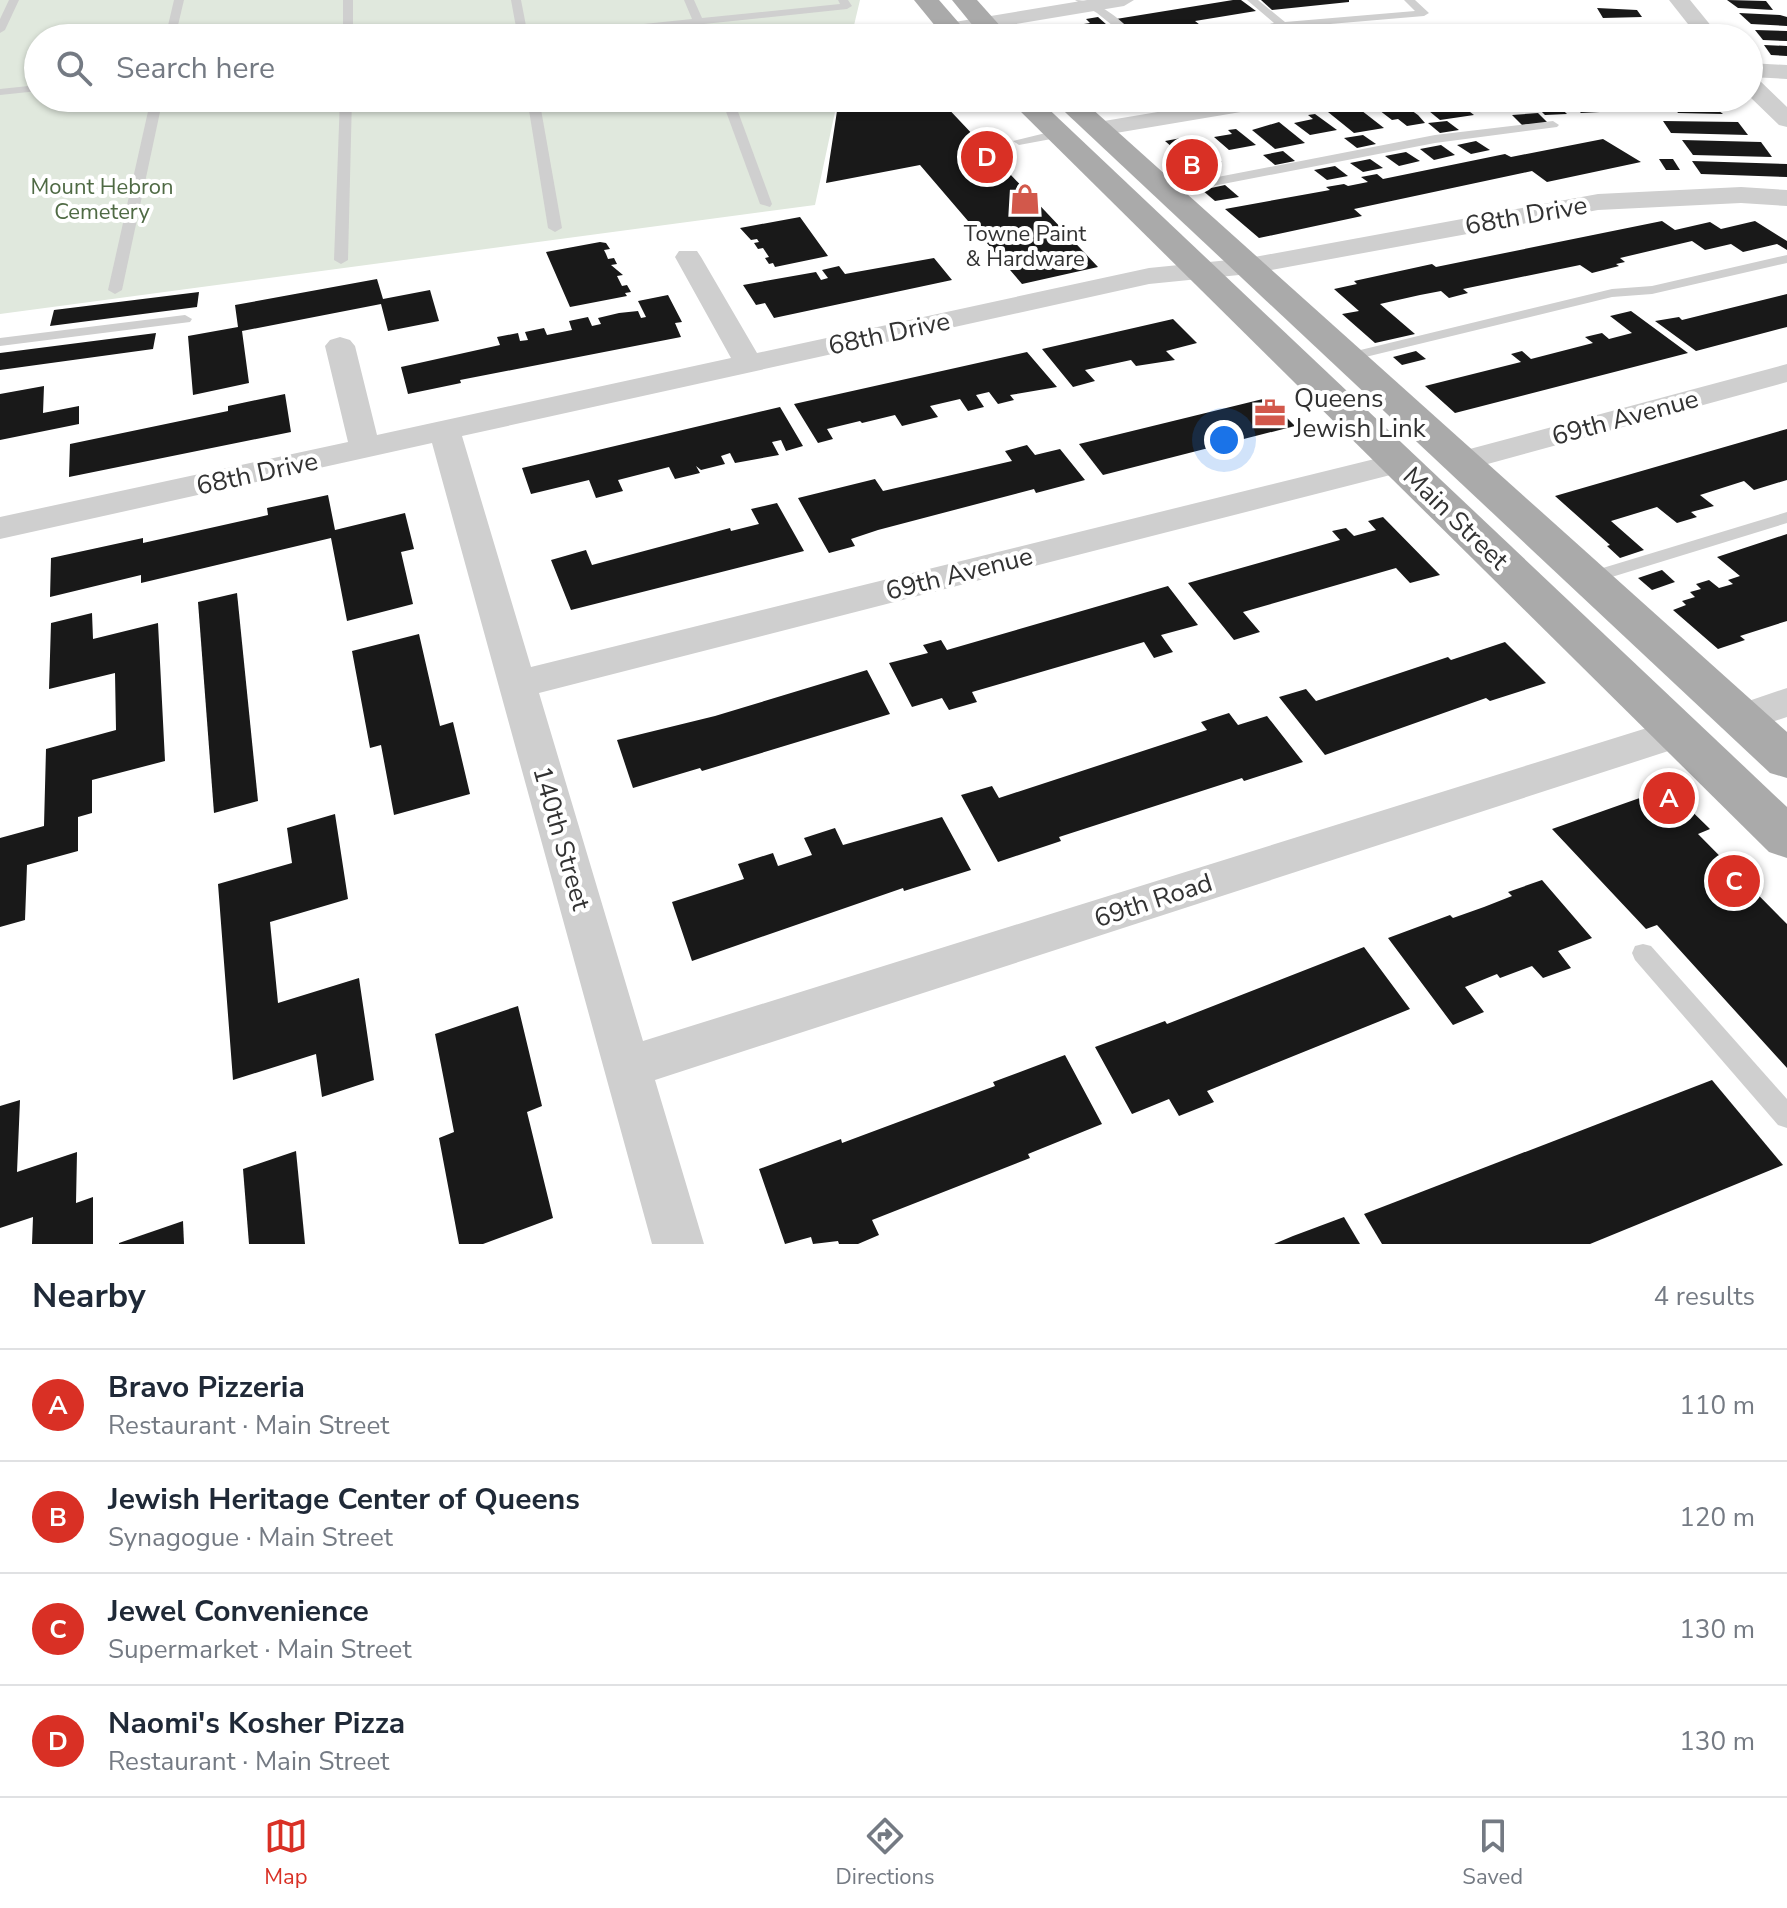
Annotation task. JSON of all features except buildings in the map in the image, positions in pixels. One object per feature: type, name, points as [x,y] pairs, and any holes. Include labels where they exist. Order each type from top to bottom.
[{"type":"main road","points":[[926,0],[946,24]]},
{"type":"main road","points":[[964,0],[984,24]]},
{"type":"main road","name":"Main Street","points":[[1035,112],[1787,838]]},
{"type":"main road","name":"Main Street","points":[[1079,112],[1787,760]]},
{"type":"street","points":[[1010,24],[1084,3],[1124,0]]},
{"type":"street","points":[[1679,0],[1699,24]]},
{"type":"street","points":[[1763,71],[1787,72]]},
{"type":"street","points":[[1763,97],[1787,120]]},
{"type":"street","points":[[1098,129],[1199,112]]},
{"type":"street","name":"68th Drive","points":[[0,528],[1149,276],[1249,266],[1598,202],[1741,195],[1787,198]]},
{"type":"street","points":[[688,257],[749,364]]},
{"type":"street","points":[[340,346],[365,449]]},
{"type":"street","name":"69th Avenue","points":[[1462,461],[1787,373]]},
{"type":"street","name":"140th Street","points":[[445,432],[678,1244]]},
{"type":"street","name":"69th Avenue","points":[[519,684],[1399,463]]},
{"type":"street","points":[[1742,718],[1787,702]]},
{"type":"street","name":"69th Road","points":[[628,1067],[1679,733]]},
{"type":"lane","points":[[0,30],[14,0]]},
{"type":"lane","points":[[173,24],[179,0]]},
{"type":"lane","points":[[348,0],[348,24]]},
{"type":"lane","points":[[516,0],[520,24]]},
{"type":"lane","points":[[689,0],[700,24]]},
{"type":"lane","points":[[670,24],[847,6],[843,0]]},
{"type":"lane","points":[[1252,0],[1282,24]]},
{"type":"lane","points":[[1295,24],[1424,13],[1409,0]]},
{"type":"lane","points":[[1084,3],[1101,11],[1117,24]]},
{"type":"lane","points":[[0,92],[24,89]]},
{"type":"lane","points":[[115,290],[154,112]]},
{"type":"lane","points":[[341,260],[346,112]]},
{"type":"lane","points":[[535,112],[555,228]]},
{"type":"lane","points":[[732,112],[766,204]]},
{"type":"lane","points":[[1166,191],[1435,139],[1553,125]]},
{"type":"lane","points":[[1019,141],[1058,134]]},
{"type":"lane","points":[[1349,357],[1612,293],[1652,290],[1787,259]]},
{"type":"lane","points":[[0,342],[185,319]]},
{"type":"lane","points":[[1589,578],[1787,517]]},
{"type":"lane","points":[[1643,953],[1787,1117]]},
{"type":"green space","name":"Mount Hebron Cemetery","points":[[0,0],[860,0],[854,24],[24,24],[24,112],[835,112],[815,205],[0,314]]},
{"type":"place","name":"Naomi's Kosher Pizza","points":[[987,157]]},
{"type":"place","name":"Jewish Heritage Center of Queens","points":[[1192,165]]},
{"type":"place","name":"Towne Paint & Hardware","points":[[1025,199]]},
{"type":"place","name":"Queens Jewish Link","points":[[1270,413]]},
{"type":"place","name":"Bravo Pizzeria","points":[[1669,798]]},
{"type":"place","name":"Jewel Convenience","points":[[1734,881]]}]
